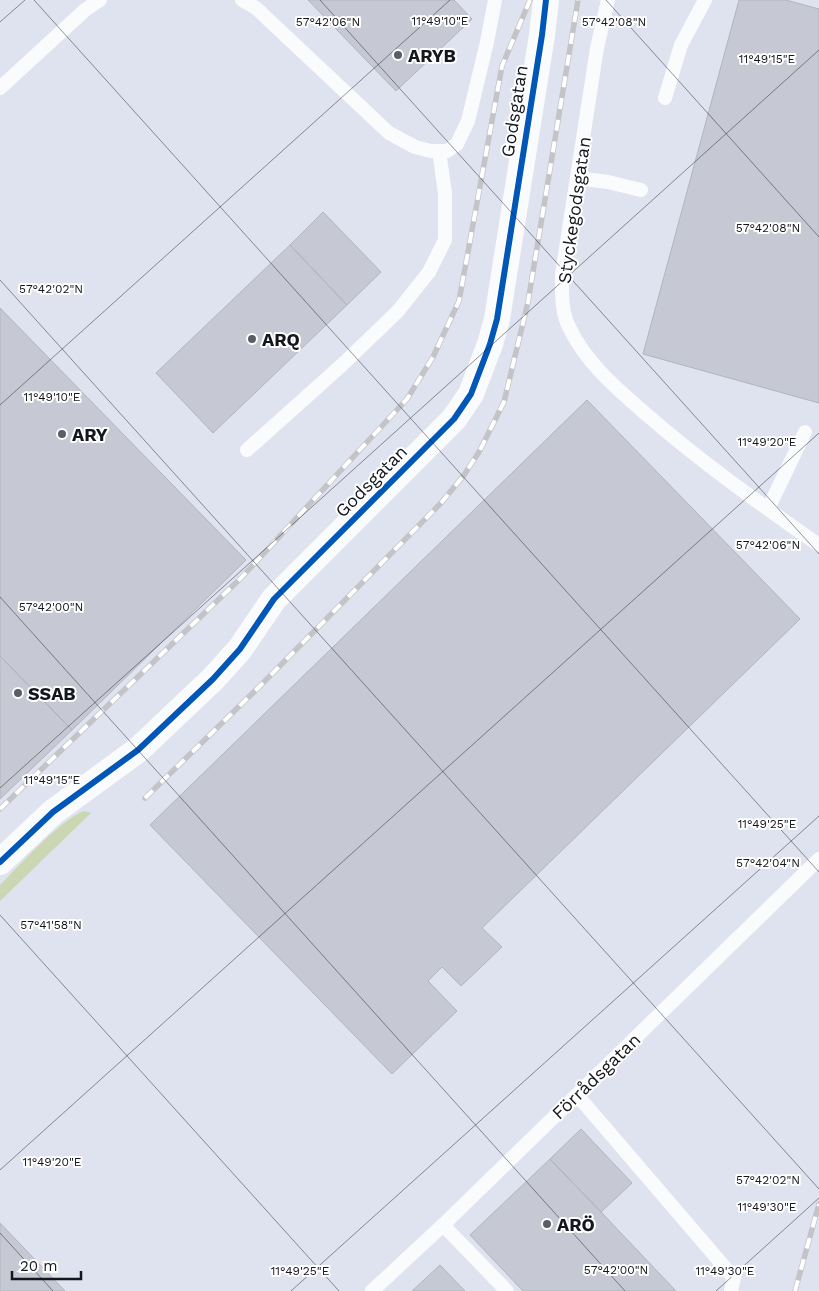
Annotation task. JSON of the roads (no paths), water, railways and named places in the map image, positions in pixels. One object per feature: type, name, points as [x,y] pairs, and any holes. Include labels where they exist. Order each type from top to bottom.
[{"type":"street","name":"Godsgatan","points":[[0,862],[53,812],[138,750],[213,680],[240,649],[274,599],[454,420],[471,394],[490,344],[497,319],[546,0]]},
{"type":"lane","points":[[0,88],[85,10],[100,0]]},
{"type":"lane","points":[[242,0],[256,8],[389,133],[415,147],[431,151],[447,151],[457,144],[468,121],[495,0]]},
{"type":"lane","name":"Styckegodsgatan","points":[[608,0],[597,48],[562,274],[563,304],[568,325],[583,350],[608,381],[672,437],[819,545]]},
{"type":"lane","points":[[665,98],[681,45],[705,0]]},
{"type":"lane","points":[[247,450],[343,364],[398,310],[428,272],[445,240],[445,193],[439,151]]},
{"type":"lane","points":[[577,178],[608,182],[641,190]]},
{"type":"lane","points":[[768,509],[806,432]]},
{"type":"lane","name":"Förrådsgatan","points":[[372,1291],[443,1225],[819,859]]},
{"type":"lane","points":[[577,1095],[734,1278],[731,1291]]},
{"type":"lane","points":[[443,1225],[506,1291]]},
{"type":"railway","points":[[0,809],[241,578],[407,399],[433,357],[459,301],[502,66],[530,0]]},
{"type":"railway","points":[[145,798],[259,687],[441,503],[464,475],[479,452],[504,402],[528,302],[578,0]]},
{"type":"railway","points":[[795,1291],[819,1204]]},
{"type":"place","name":"ARYB","points":[[398,55]]},
{"type":"place","name":"ARQ","points":[[252,339]]},
{"type":"place","name":"ARY","points":[[62,434]]},
{"type":"place","name":"SSAB","points":[[18,693]]},
{"type":"place","name":"ARÖ","points":[[547,1224]]}]
